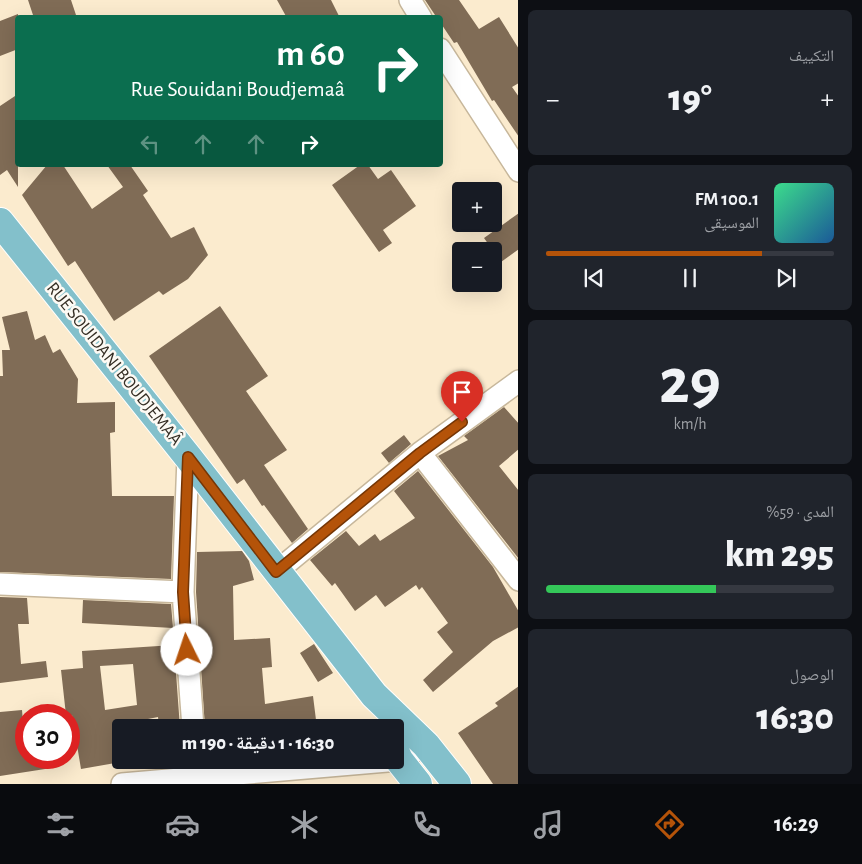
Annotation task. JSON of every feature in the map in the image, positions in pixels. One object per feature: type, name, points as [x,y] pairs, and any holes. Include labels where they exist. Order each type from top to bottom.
[{"type":"main road","name":"RUE SOUIDANI BOUDJEMAÂ","points":[[0,222],[188,457],[374,695],[426,745],[457,784]]},
{"type":"main road","name":"RUE SOUIDANI BOUDJEMAÂ","points":[[374,695],[383,719]]},
{"type":"main road","points":[[404,764],[418,784]]},
{"type":"street","points":[[410,0],[419,15]]},
{"type":"street","points":[[443,54],[518,171]]},
{"type":"street","points":[[276,572],[420,453],[518,381]]},
{"type":"street","points":[[420,453],[518,580]]},
{"type":"street","points":[[188,457],[183,592],[192,719]]},
{"type":"street","points":[[0,584],[183,592]]},
{"type":"street","points":[[404,754],[426,745]]},
{"type":"street","points":[[122,784],[196,769],[290,776],[328,769]]},
{"type":"building","points":[[28,0],[71,0],[76,15],[33,15]]},
{"type":"building","points":[[277,0],[331,0],[338,15],[285,15]]},
{"type":"building","points":[[425,0],[459,0],[479,29],[499,17],[518,47],[518,84],[512,87],[518,96],[518,136],[494,100],[492,101],[457,42],[454,43],[443,26],[443,15],[435,15]]},
{"type":"building","points":[[15,15],[15,50],[0,56],[0,21]]},
{"type":"building","points":[[15,96],[15,167],[18,167],[18,187],[7,170],[0,175],[0,106]]},
{"type":"building","points":[[45,167],[64,167],[92,209],[123,187],[108,167],[131,167],[148,191],[143,195],[171,238],[194,227],[208,255],[188,279],[163,295],[159,291],[114,321],[75,261],[68,266],[22,195]]},
{"type":"building","points":[[357,167],[369,167],[378,179],[391,170],[416,206],[383,230],[392,243],[379,252],[332,185]]},
{"type":"building","points":[[518,214],[518,250],[502,261],[502,242],[487,242],[484,238],[492,232],[502,232],[502,225]]},
{"type":"building","points":[[220,306],[268,376],[246,391],[287,450],[264,465],[308,529],[292,543],[264,505],[262,506],[244,479],[237,484],[149,356]]},
{"type":"building","points":[[27,311],[35,340],[45,335],[53,353],[60,349],[78,379],[77,403],[115,402],[115,432],[110,433],[112,496],[174,496],[171,579],[0,572],[0,376],[3,376],[2,350],[10,350],[2,317]]},
{"type":"building","points":[[504,407],[518,423],[518,450],[499,466],[518,490],[518,558],[438,456],[468,440],[464,436]]},
{"type":"building","points":[[404,435],[411,444],[389,463],[381,453]]},
{"type":"building","points":[[418,471],[493,567],[518,610],[518,628],[493,641],[433,692],[423,680],[453,652],[437,632],[448,623],[422,587],[419,590],[416,585],[385,607],[376,595],[355,611],[335,583],[332,586],[310,560],[346,531],[359,546],[375,534],[380,541],[415,518],[394,491]]},
{"type":"building","points":[[242,551],[249,561],[254,580],[233,586],[234,640],[270,638],[272,667],[262,668],[265,704],[313,696],[316,719],[204,719],[196,592],[197,552]]},
{"type":"building","points":[[0,597],[27,598],[29,624],[18,624],[21,664],[46,661],[48,677],[0,683]]},
{"type":"building","points":[[83,600],[171,604],[173,628],[82,623]]},
{"type":"building","points":[[314,644],[333,673],[318,682],[300,653]]},
{"type":"building","points":[[174,645],[179,719],[158,719],[158,717],[148,719],[112,719],[112,764],[81,769],[80,704],[65,704],[61,670],[83,668],[82,651]],"holes":[[[133,664],[137,705],[105,710],[100,666]]]},
{"type":"building","points":[[518,687],[518,784],[493,784],[458,733],[498,706],[495,703]]},
{"type":"building","points":[[15,711],[15,769],[45,769],[0,776],[0,712]]},
{"type":"route","points":[[187,650],[183,592],[188,457],[276,572],[420,453],[462,422]]}]
